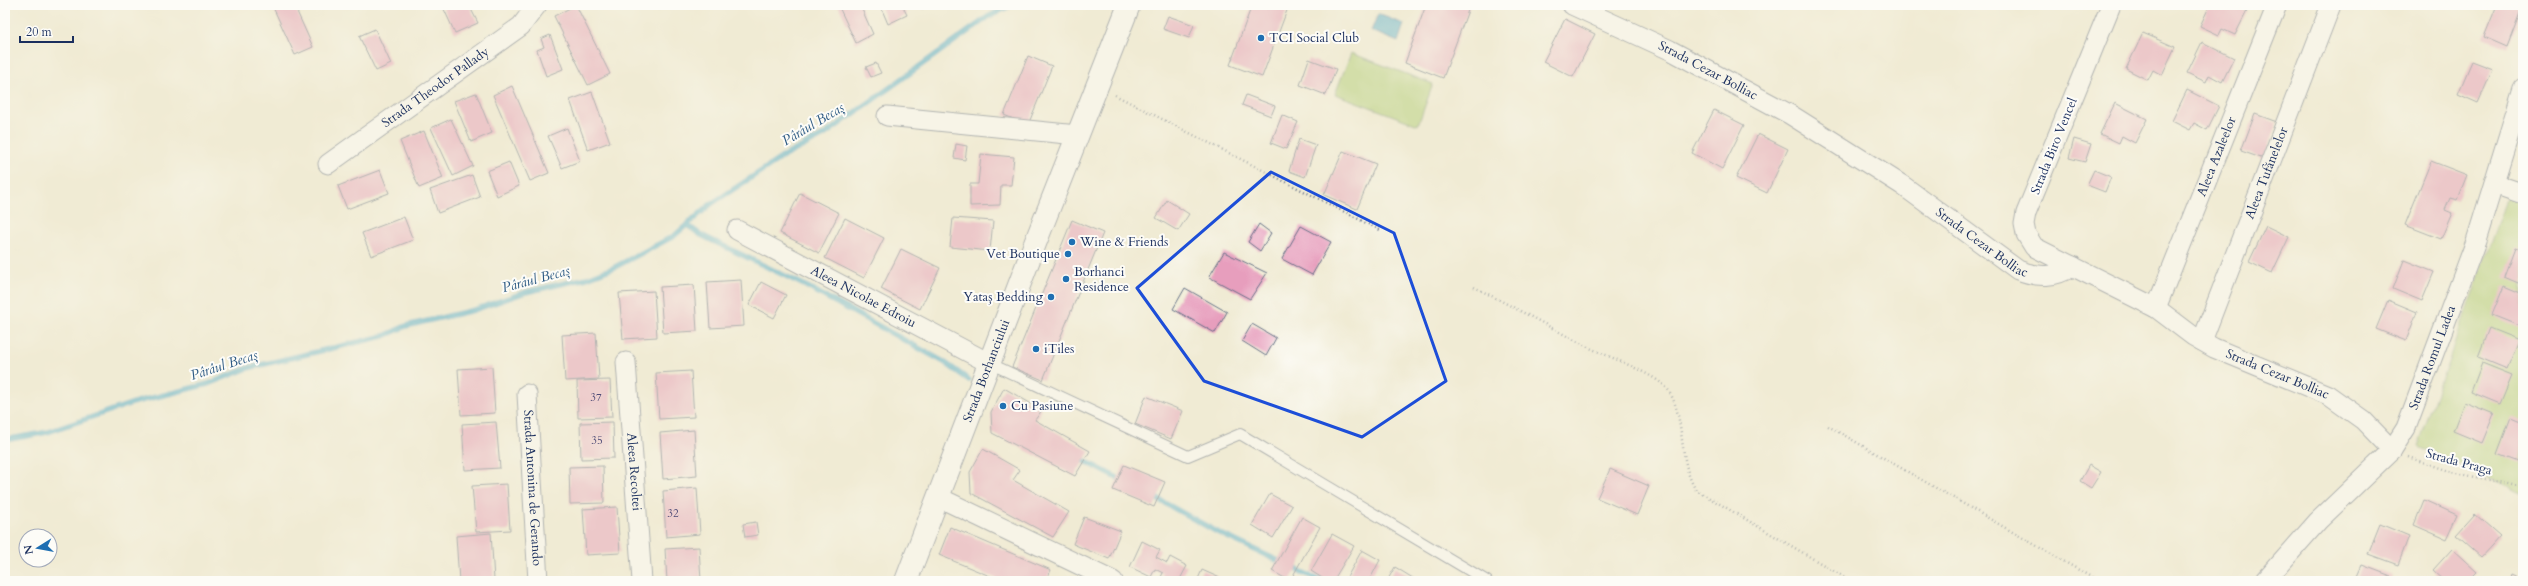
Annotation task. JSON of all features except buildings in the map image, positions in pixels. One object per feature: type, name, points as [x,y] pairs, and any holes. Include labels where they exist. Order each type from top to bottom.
[{"type":"main road","name":"Strada Borhanciului","points":[[906,581],[1077,135],[1130,6]]},
{"type":"street","name":"Strada Theodor Pallady","points":[[328,164],[521,26],[536,5]]},
{"type":"street","name":"Strada Cezar Bolliac","points":[[1572,5],[1670,50],[1817,130],[1947,216],[2018,270],[2028,274],[2047,276],[2055,275],[2073,266],[2156,308],[2202,341],[2328,395],[2363,420],[2392,450]]},
{"type":"street","name":"Strada Biro Vencel","points":[[2073,266],[2034,247],[2026,234],[2024,224],[2026,213],[2111,5]]},
{"type":"street","name":"Aleea Azaleelor","points":[[2156,308],[2277,5]]},
{"type":"street","name":"Aleea Tufănelelor","points":[[2202,341],[2332,5]]},
{"type":"street","name":"Strada Romul Ladea","points":[[2265,581],[2318,521],[2392,450],[2406,428],[2494,184],[2523,88]]},
{"type":"street","points":[[887,116],[1077,135]]},
{"type":"street","points":[[2494,184],[2523,194]]},
{"type":"street","name":"Aleea Nicolae Edroiu","points":[[737,230],[989,363]]},
{"type":"street","name":"Aleea Recoltei","points":[[626,362],[642,581]]},
{"type":"street","name":"Strada Antonina de Gerando","points":[[527,394],[538,581]]},
{"type":"street","points":[[938,497],[1113,581]]},
{"type":"lane","points":[[989,363],[1188,456],[1240,434],[1487,581]]},
{"type":"path","points":[[1097,86],[1382,231]]},
{"type":"path","points":[[1474,287],[1582,344],[1653,377],[1664,385],[1671,396],[1690,481],[1696,490],[1851,581]]},
{"type":"path","points":[[1828,426],[2098,581]]},
{"type":"path","name":"Strada Praga","points":[[2392,450],[2452,472],[2523,488]]},
{"type":"highlighted area","points":[[1271,172],[1394,233],[1446,381],[1362,437],[1204,381],[1137,288]]},
{"type":"green space","points":[[1351,53],[1433,84],[1418,125],[1335,94]]},
{"type":"green space","points":[[2509,191],[2523,199],[2523,493],[2418,446]]},
{"type":"water","points":[[1378,14],[1404,24],[1398,42],[1371,31]]},
{"type":"waterway","name":"Pârâul Becaș","points":[[5,440],[48,432],[136,402],[208,384],[248,368],[384,336],[406,326],[474,310],[526,292],[587,278],[613,268],[674,236],[711,204],[784,156],[824,135],[988,17],[1011,5]]},
{"type":"waterway","points":[[687,225],[701,235],[804,285],[944,362],[969,380]]},
{"type":"waterway","points":[[1079,458],[1125,482]]},
{"type":"waterway","points":[[1152,496],[1219,533],[1321,581]]},
{"type":"place","name":"TCI Social Club","points":[[1261,38]]},
{"type":"place","name":"Wine & Friends","points":[[1072,242]]},
{"type":"place","name":"Vet Boutique","points":[[1068,254]]},
{"type":"place","name":"Borhanci Residence","points":[[1066,279]]},
{"type":"place","name":"Yataş Bedding","points":[[1051,297]]},
{"type":"place","name":"iTiles","points":[[1036,349]]},
{"type":"place","name":"Cu Pasiune","points":[[1003,406]]}]
